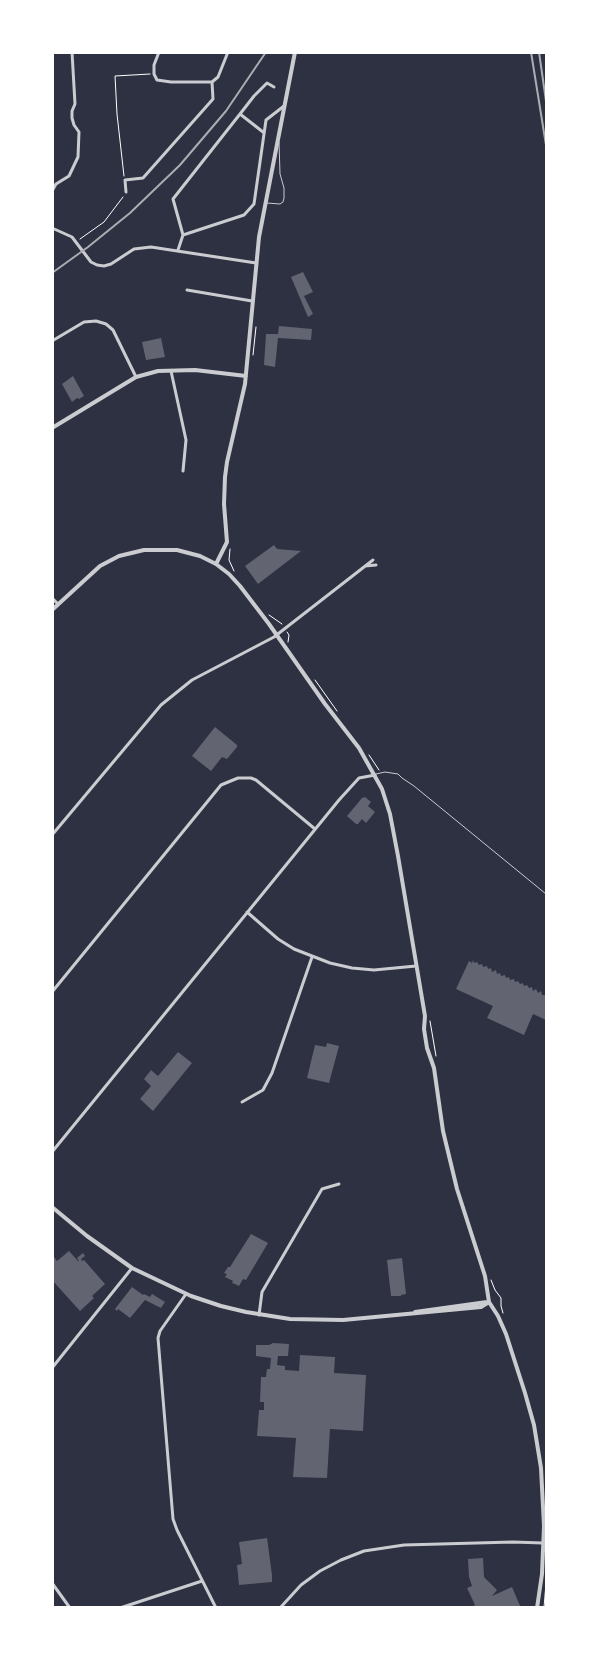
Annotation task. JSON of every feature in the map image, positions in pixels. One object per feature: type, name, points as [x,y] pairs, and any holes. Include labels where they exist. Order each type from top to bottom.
[{"type":"street","points":[[52,191],[56,184],[69,176],[78,157],[79,132],[72,118],[75,104],[72,52]]},
{"type":"street","points":[[159,52],[154,65],[154,74],[157,80],[164,82],[212,82],[218,77],[228,52]]},
{"type":"street","points":[[216,564],[227,542],[224,504],[226,468],[246,376],[256,262],[295,52]]},
{"type":"street","points":[[126,192],[125,180],[144,178],[213,99],[212,82]]},
{"type":"street","points":[[178,250],[183,235],[173,199],[254,96],[266,83],[274,87]]},
{"type":"street","points":[[183,235],[244,215],[254,204],[266,120],[284,106]]},
{"type":"street","points":[[240,114],[263,132]]},
{"type":"street","points":[[52,228],[68,234],[91,262],[97,265],[105,266],[116,261],[131,250],[152,246],[256,262]]},
{"type":"street","points":[[187,290],[252,301]]},
{"type":"street","points":[[52,341],[84,322],[96,321],[106,324],[113,330],[136,377]]},
{"type":"street","points":[[52,428],[136,377],[158,371],[195,370],[246,376]]},
{"type":"street","points":[[171,371],[186,440],[183,471]]},
{"type":"street","points":[[52,610],[100,566],[119,556],[144,550],[177,550],[200,556],[216,564],[240,586],[277,635],[325,704],[359,748],[375,775],[390,814],[425,1016],[424,1029],[434,1068],[443,1131],[457,1189],[485,1276],[489,1302],[495,1310],[506,1334],[526,1393],[534,1425],[542,1490],[543,1543],[540,1608]]},
{"type":"street","points":[[52,835],[161,705],[192,680],[277,635],[373,560]]},
{"type":"street","points":[[364,566],[376,566]]},
{"type":"street","points":[[52,598],[58,604]]},
{"type":"street","points":[[52,1152],[315,829],[359,778],[375,775]]},
{"type":"street","points":[[52,992],[221,785],[238,778],[256,780],[315,829]]},
{"type":"street","points":[[248,912],[278,939],[294,949],[343,967],[382,970],[416,966]]},
{"type":"street","points":[[242,1102],[263,1090],[272,1073],[312,957]]},
{"type":"street","points":[[259,1315],[262,1292],[322,1189],[339,1184]]},
{"type":"street","points":[[52,1206],[87,1236],[132,1268],[186,1294],[220,1306],[259,1315],[290,1319],[323,1320],[365,1318],[410,1314],[489,1302]]},
{"type":"street","points":[[52,1368],[132,1268]]},
{"type":"street","points":[[186,1294],[160,1330],[158,1343],[174,1518],[177,1530],[216,1608]]},
{"type":"street","points":[[280,1608],[301,1585],[320,1571],[340,1560],[364,1551],[404,1545],[543,1543]]},
{"type":"street","points":[[120,1608],[202,1581]]},
{"type":"street","points":[[52,1583],[70,1608]]},
{"type":"lane","points":[[266,203],[281,204],[285,193],[280,174],[278,136]]},
{"type":"lane","points":[[375,775],[380,773],[398,774],[546,894]]},
{"type":"path","points":[[125,180],[117,114],[115,76],[154,74]]},
{"type":"path","points":[[75,242],[104,222],[126,192]]},
{"type":"path","points":[[252,358],[256,326]]},
{"type":"path","points":[[230,549],[229,560],[234,572]]},
{"type":"path","points":[[267,613],[285,629],[289,635],[289,645]]},
{"type":"path","points":[[311,675],[341,715]]},
{"type":"path","points":[[368,752],[380,773]]},
{"type":"path","points":[[429,1018],[436,1057]]},
{"type":"path","points":[[489,1274],[495,1290],[501,1298],[505,1320]]},
{"type":"path","points":[[540,1608],[546,1583]]},
{"type":"building","points":[[303,272],[313,292],[304,296],[313,314],[308,317],[291,277]]},
{"type":"building","points":[[279,326],[312,329],[311,340],[278,338],[275,367],[264,365],[266,334],[278,334]]},
{"type":"building","points":[[161,338],[165,357],[146,360],[142,342]]},
{"type":"building","points":[[73,376],[84,396],[72,402],[62,384]]},
{"type":"building","points":[[274,545],[277,549],[301,551],[258,584],[245,566]]},
{"type":"building","points":[[215,727],[237,747],[227,759],[222,757],[211,771],[192,756]]},
{"type":"building","points":[[365,797],[371,802],[368,806],[375,812],[366,823],[362,819],[356,824],[347,816]]},
{"type":"building","points":[[473,960],[474,963],[482,964],[483,967],[491,968],[492,972],[496,970],[497,974],[500,973],[501,976],[505,975],[510,980],[514,979],[515,982],[523,983],[524,986],[532,987],[533,991],[536,989],[538,993],[541,991],[542,995],[546,995],[546,1020],[533,1014],[524,1035],[487,1018],[493,1006],[456,989],[469,961],[472,963]]},
{"type":"building","points":[[327,1043],[339,1046],[329,1083],[307,1078],[315,1045],[326,1047]]},
{"type":"building","points":[[178,1052],[192,1063],[153,1111],[140,1099],[151,1086],[144,1079],[151,1070],[158,1076]]},
{"type":"building","points":[[251,1234],[268,1243],[246,1280],[243,1279],[239,1286],[225,1277],[227,1274],[224,1273],[230,1267]]},
{"type":"building","points":[[69,1251],[78,1261],[77,1258],[83,1253],[85,1256],[81,1259],[82,1261],[84,1260],[105,1284],[80,1311],[52,1280],[52,1258],[54,1257],[57,1261]]},
{"type":"building","points":[[402,1258],[406,1294],[391,1296],[387,1260]]},
{"type":"building","points":[[132,1287],[143,1295],[150,1297],[152,1294],[165,1302],[161,1308],[145,1300],[130,1318],[118,1309],[117,1311],[115,1309]]},
{"type":"building","points":[[273,1343],[289,1344],[288,1356],[278,1356],[277,1365],[285,1366],[285,1370],[299,1371],[300,1355],[335,1357],[334,1373],[366,1375],[363,1431],[330,1429],[327,1478],[293,1477],[296,1438],[257,1436],[259,1410],[264,1410],[264,1402],[260,1402],[261,1377],[266,1377],[267,1369],[270,1369],[271,1358],[256,1356],[256,1345],[269,1345]]},
{"type":"building","points":[[267,1538],[272,1582],[239,1585],[237,1565],[242,1564],[239,1542]]},
{"type":"building","points":[[483,1558],[484,1577],[497,1590],[492,1596],[512,1587],[521,1608],[470,1608],[475,1605],[467,1588],[472,1586],[469,1577],[468,1559]]},
{"type":"railway","points":[[52,273],[130,213],[180,165],[226,111],[266,52]]},
{"type":"railway","points":[[531,52],[546,145]]},
{"type":"railway","points":[[539,52],[546,101]]}]
